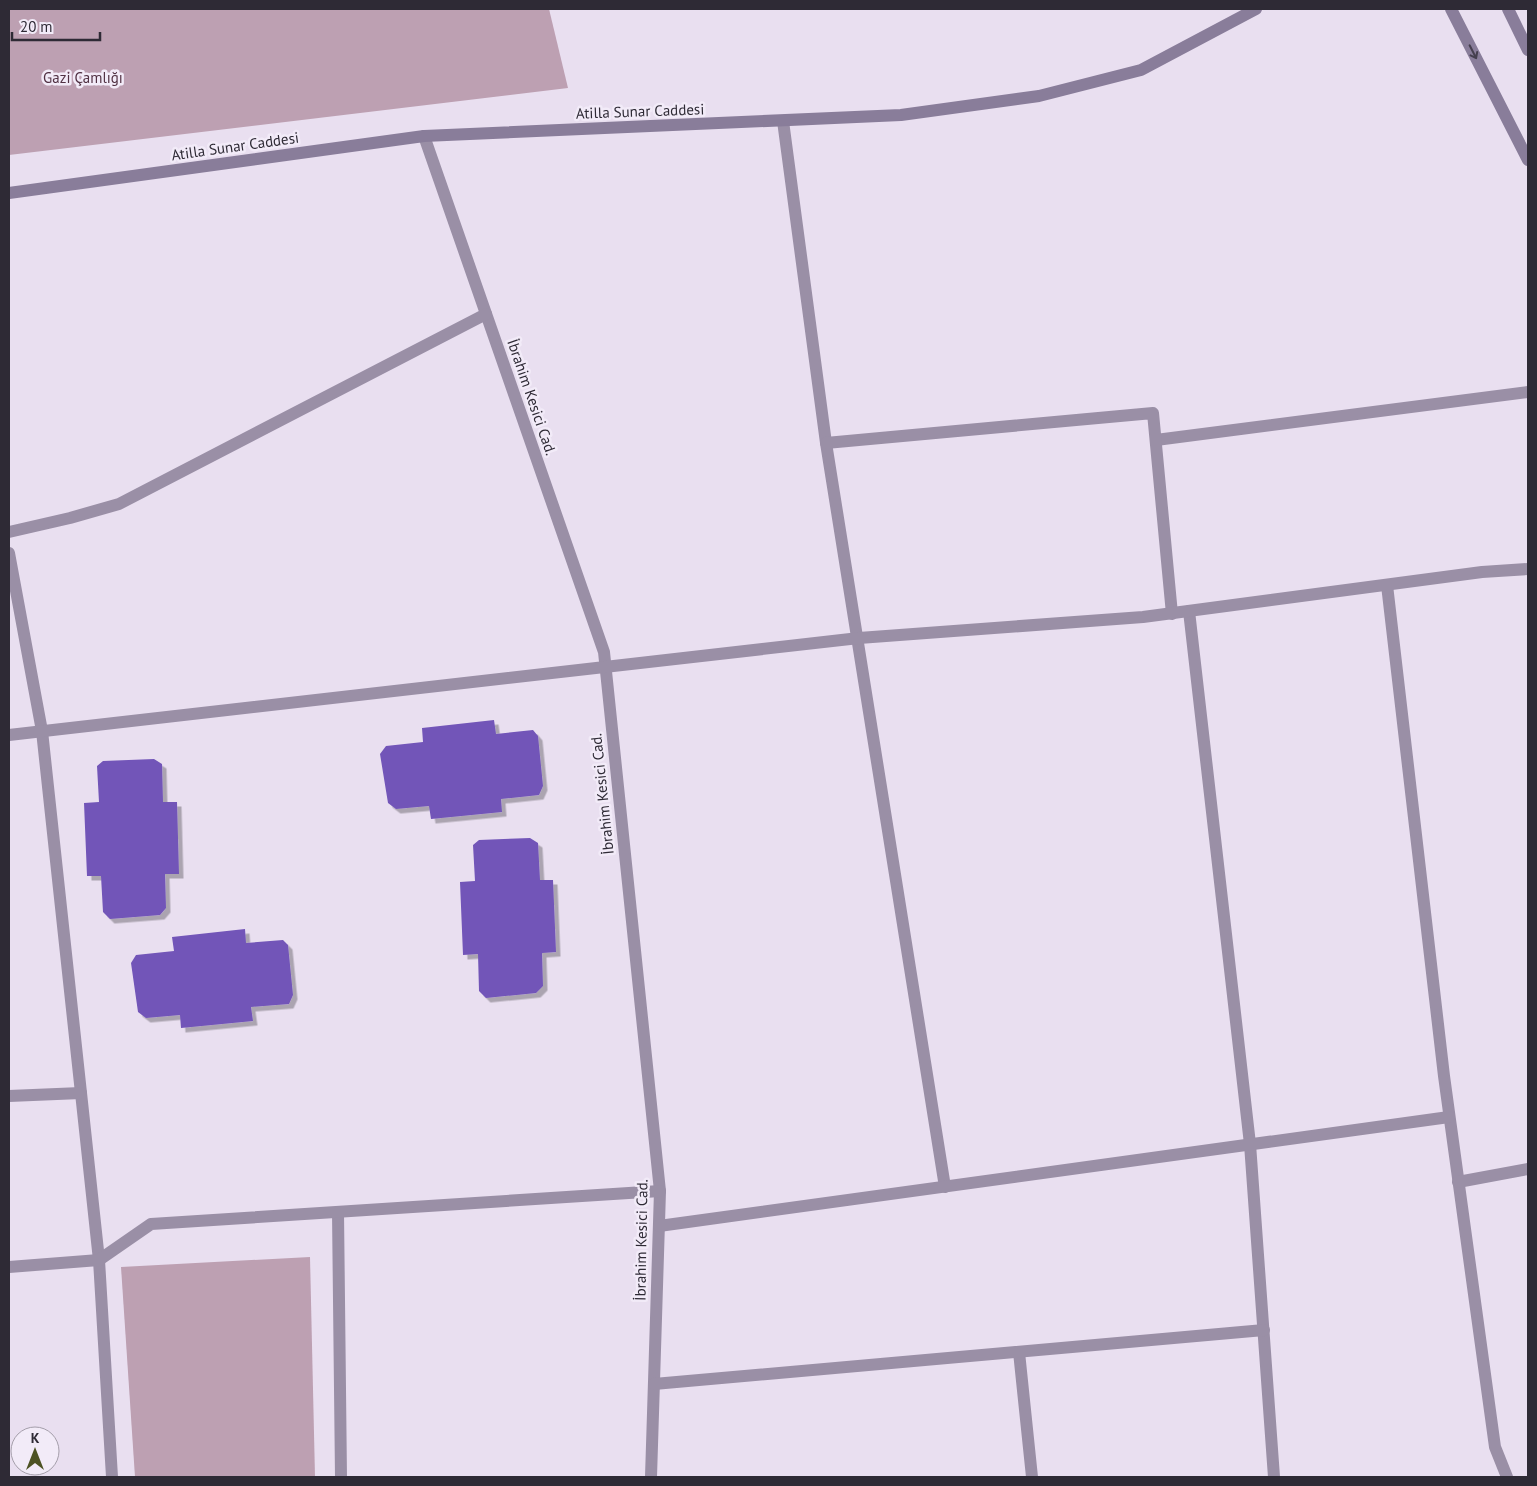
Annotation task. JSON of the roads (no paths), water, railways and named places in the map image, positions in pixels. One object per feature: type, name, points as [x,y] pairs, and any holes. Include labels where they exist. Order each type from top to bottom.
[{"type":"street","name":"Atilla Sunar Caddesi","points":[[9,193],[424,136],[901,115],[1039,96],[1141,70],[1256,9]]},
{"type":"street","points":[[1451,9],[1528,160]]},
{"type":"street","points":[[1508,9],[1528,50]]},
{"type":"street","points":[[783,121],[826,443],[859,638],[945,1186]]},
{"type":"street","name":"İbrahim Kesici Cad.","points":[[424,136],[604,652],[660,1191],[651,1477]]},
{"type":"street","points":[[9,532],[119,504],[486,314]]},
{"type":"street","points":[[1156,440],[1528,392]]},
{"type":"street","points":[[826,443],[1153,413],[1172,614]]},
{"type":"street","points":[[9,553],[42,731],[99,1260],[112,1477]]},
{"type":"street","points":[[9,735],[859,638],[1172,614],[1387,584],[1482,572],[1528,569]]},
{"type":"street","points":[[1387,584],[1449,1117],[1495,1447],[1507,1477]]},
{"type":"street","points":[[1189,611],[1250,1144],[1274,1477]]},
{"type":"street","points":[[9,1096],[81,1093]]},
{"type":"street","points":[[659,1226],[1449,1117]]},
{"type":"street","points":[[1458,1182],[1528,1169]]},
{"type":"street","points":[[9,1267],[99,1260],[151,1224],[660,1191]]},
{"type":"street","points":[[338,1212],[341,1477]]},
{"type":"street","points":[[654,1384],[1264,1330]]},
{"type":"street","points":[[1019,1352],[1032,1477]]},
{"type":"park label","name":"Gazi Çamlığı","points":[[83,77]]}]
